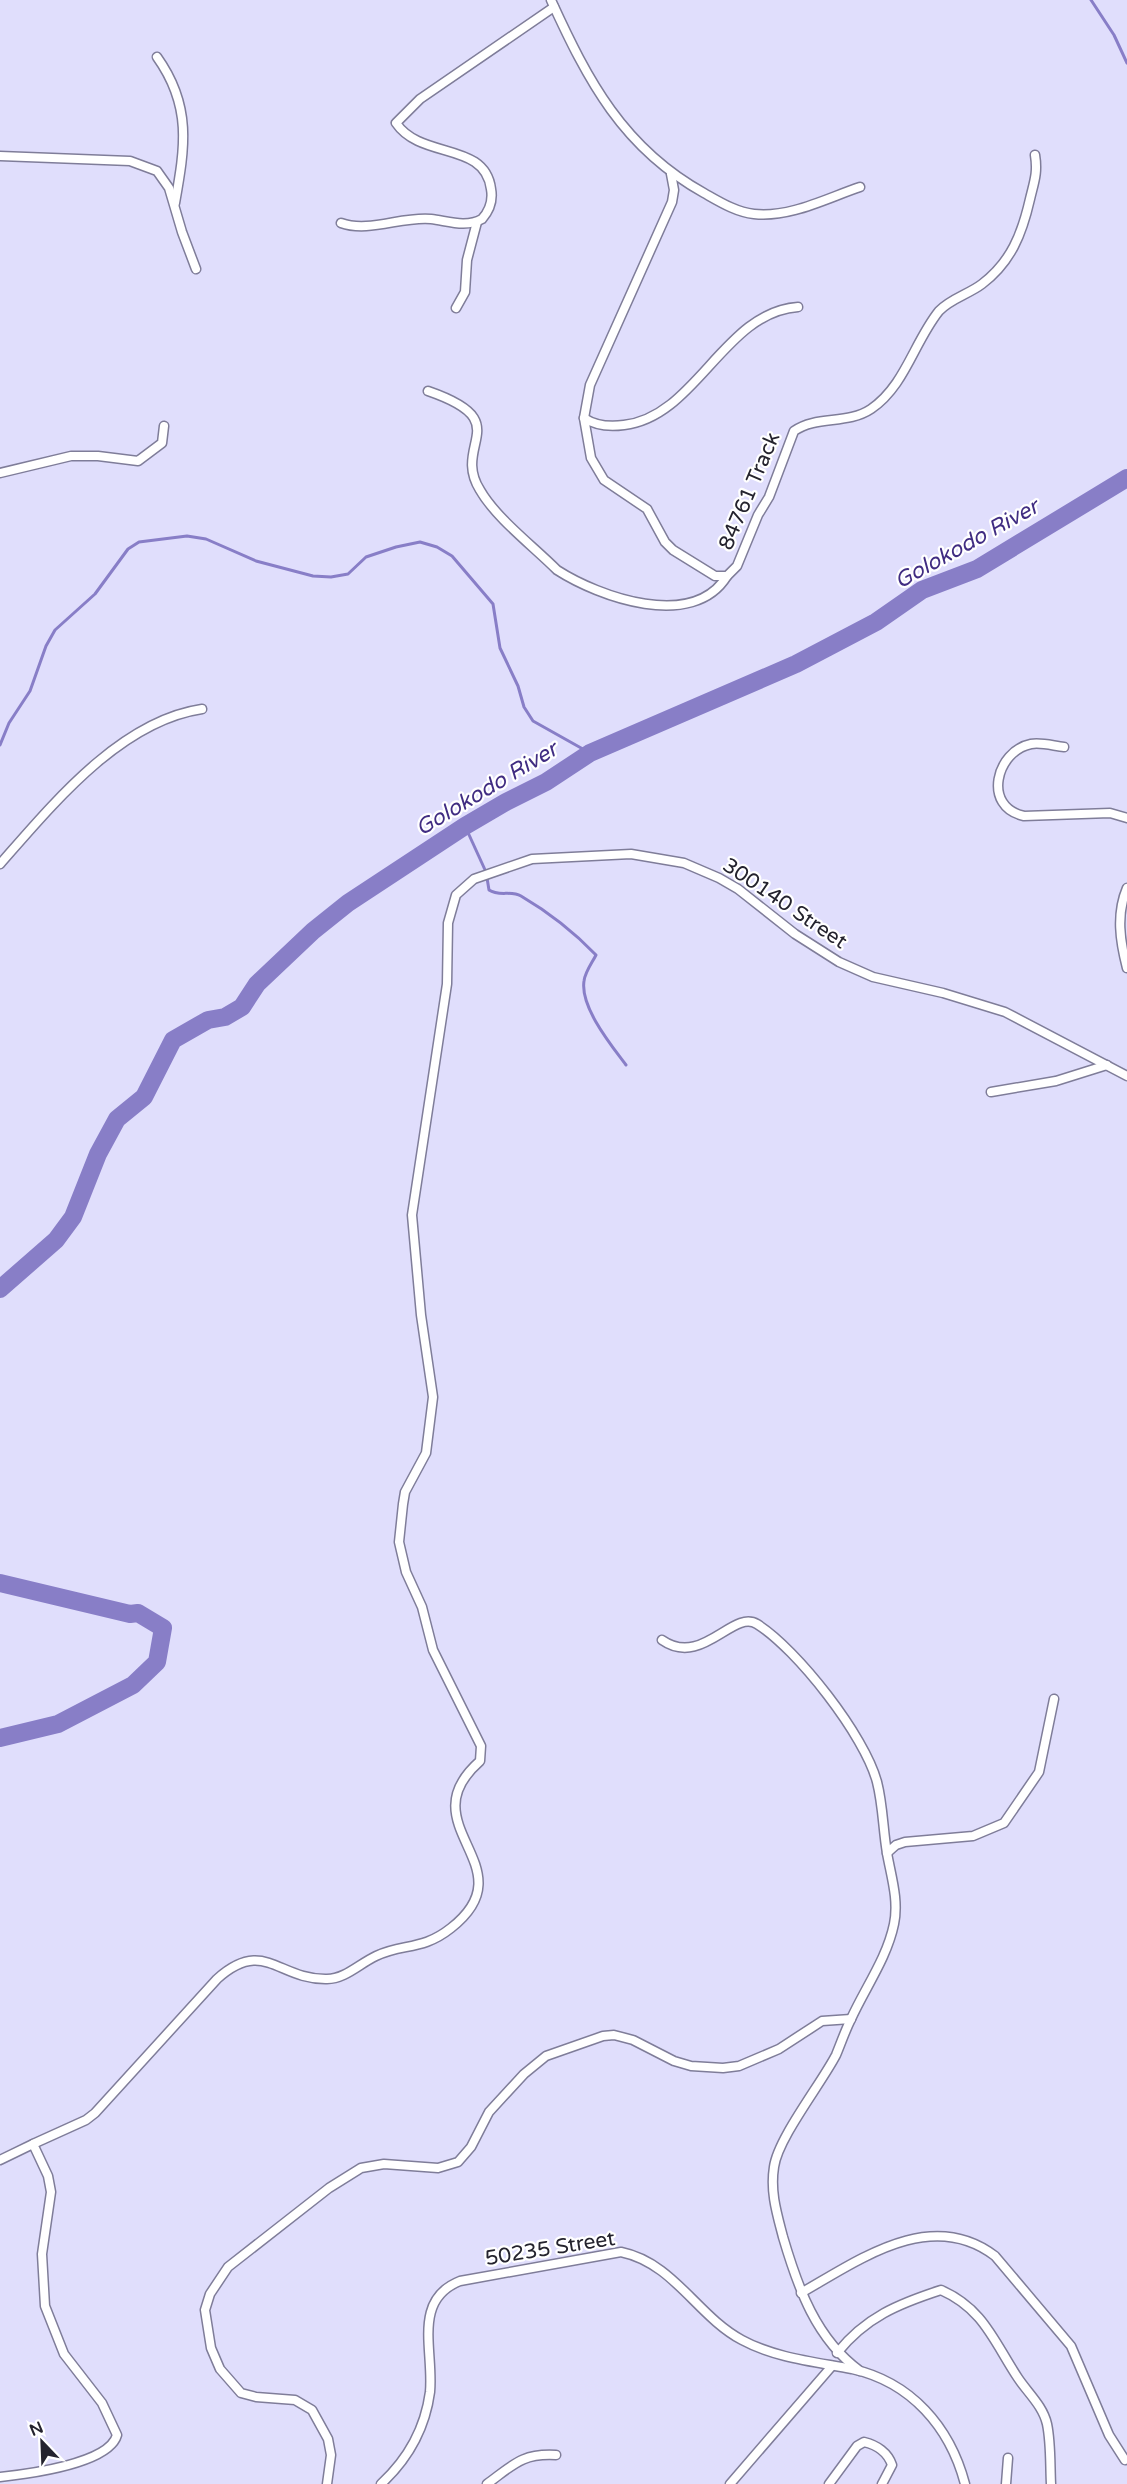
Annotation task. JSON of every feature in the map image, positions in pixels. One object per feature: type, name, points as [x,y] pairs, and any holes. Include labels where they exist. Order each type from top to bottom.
[{"type":"street","points":[[341,223],[360,226],[409,219],[464,224],[477,222],[486,214],[491,205],[492,193],[489,176],[481,165],[456,153],[413,140],[396,123],[420,99],[553,3],[597,92],[615,119],[640,147],[671,174],[725,205],[755,214],[786,212],[860,187]]},
{"type":"street","points":[[157,57],[164,67],[181,106],[185,124],[185,143],[174,206]]},
{"type":"street","name":"84761 Track","points":[[671,174],[674,195],[590,385],[584,418],[591,458],[604,480],[647,509],[665,542],[673,550],[715,576],[727,576],[737,566],[758,515],[769,497],[794,431],[811,422],[844,420],[857,416],[879,403],[896,383],[938,312],[981,285],[1009,255],[1024,229],[1037,179],[1035,155]]},
{"type":"street","points":[[0,156],[115,160],[150,166],[164,179],[196,269]]},
{"type":"street","points":[[456,308],[465,292],[467,260],[477,222]]},
{"type":"street","points":[[584,418],[598,425],[616,426],[651,419],[680,398],[721,352],[744,333],[776,311],[798,307]]},
{"type":"street","points":[[428,391],[454,400],[472,413],[477,434],[474,464],[479,489],[557,570],[605,596],[628,602],[661,604],[678,604],[705,597],[721,586],[727,576]]},
{"type":"street","points":[[0,473],[70,456],[98,456],[138,461],[162,443],[164,426]]},
{"type":"street","points":[[0,864],[86,772],[156,723],[183,712],[202,709]]},
{"type":"street","points":[[1064,747],[1034,743],[1021,747],[1008,756],[996,784],[998,797],[1015,814],[1024,816],[1110,813],[1127,818]]},
{"type":"street","name":"300140 Street","points":[[0,2160],[4,2155],[33,2144],[95,2113],[217,1979],[239,1962],[257,1960],[309,1978],[336,1978],[376,1956],[414,1948],[439,1937],[453,1927],[476,1901],[480,1876],[456,1812],[460,1782],[480,1761],[481,1746],[433,1650],[422,1607],[406,1572],[399,1542],[405,1492],[426,1453],[433,1397],[421,1315],[412,1215],[447,984],[448,923],[452,901],[474,879],[532,859],[631,854],[684,863],[738,889],[795,934],[839,962],[884,980],[989,1005],[1039,1028],[1127,1076]]},
{"type":"street","points":[[1127,888],[1122,899],[1120,922],[1127,968]]},
{"type":"street","points":[[991,1092],[1056,1081],[1107,1065]]},
{"type":"street","points":[[662,1640],[676,1649],[687,1649],[750,1622],[755,1623],[776,1639],[820,1685],[864,1751],[877,1782],[896,1899],[894,1925],[877,1969],[835,2056],[781,2148],[773,2168],[776,2215],[801,2293],[837,2353],[860,2371]]},
{"type":"street","points":[[887,1853],[896,1845],[905,1842],[973,1836],[1004,1823],[1039,1772],[1054,1699]]},
{"type":"street","points":[[327,2484],[331,2455],[328,2439],[312,2410],[295,2400],[256,2397],[241,2393],[220,2369],[211,2348],[205,2310],[210,2294],[228,2267],[328,2188],[361,2168],[384,2164],[438,2168],[458,2162],[471,2147],[489,2112],[524,2073],[546,2056],[603,2036],[614,2035],[633,2040],[674,2061],[691,2066],[723,2068],[739,2066],[779,2049],[822,2021],[851,2019]]},
{"type":"street","points":[[0,2477],[30,2473],[91,2457],[112,2447],[117,2435],[102,2403],[64,2354],[45,2306],[42,2254],[51,2192],[48,2176],[33,2144]]},
{"type":"street","points":[[801,2293],[893,2244],[915,2239],[952,2236],[983,2246],[1008,2270],[1071,2346],[1109,2435],[1125,2460]]},
{"type":"street","name":"50235 Street","points":[[381,2484],[405,2460],[419,2433],[429,2393],[430,2310],[438,2294],[449,2285],[460,2281],[605,2253],[633,2254],[659,2268],[716,2322],[744,2341],[779,2354],[860,2371],[904,2392],[933,2417],[952,2448],[965,2484]]},
{"type":"street","points":[[837,2353],[854,2331],[903,2302],[941,2290],[959,2298],[989,2330],[1017,2377],[1040,2407],[1047,2423],[1051,2484]]},
{"type":"street","points":[[730,2484],[743,2465],[832,2366]]},
{"type":"street","points":[[829,2484],[857,2446],[864,2442],[885,2452],[890,2459],[892,2465],[882,2484]]},
{"type":"street","points":[[487,2484],[526,2457],[541,2453],[556,2455]]},
{"type":"street","points":[[1006,2484],[1008,2458]]},
{"type":"waterway","points":[[1091,0],[1114,35],[1127,63]]},
{"type":"waterway","name":"Golokodo River","points":[[0,1289],[56,1240],[73,1217],[98,1154],[117,1119],[144,1097],[173,1040],[208,1020],[225,1017],[242,1007],[257,984],[313,931],[348,903],[465,826],[546,782],[590,753],[796,664],[876,622],[922,590],[977,569],[1127,478]]},
{"type":"waterway","points":[[0,745],[9,723],[30,691],[46,646],[55,630],[95,594],[128,549],[139,542],[187,536],[206,539],[256,561],[313,576],[331,577],[348,574],[366,557],[396,547],[420,542],[437,547],[452,556],[493,604],[500,648],[518,686],[524,707],[533,721],[590,753]]},
{"type":"waterway","points":[[465,826],[486,872]]},
{"type":"waterway","points":[[487,878],[489,890],[497,893],[517,894],[532,902],[570,930],[596,955],[587,971],[584,991],[598,1025],[626,1065]]},
{"type":"waterway","name":"Golokodo River","points":[[0,1583],[130,1614],[138,1613],[163,1628],[157,1662],[133,1685],[58,1724],[0,1738]]}]
